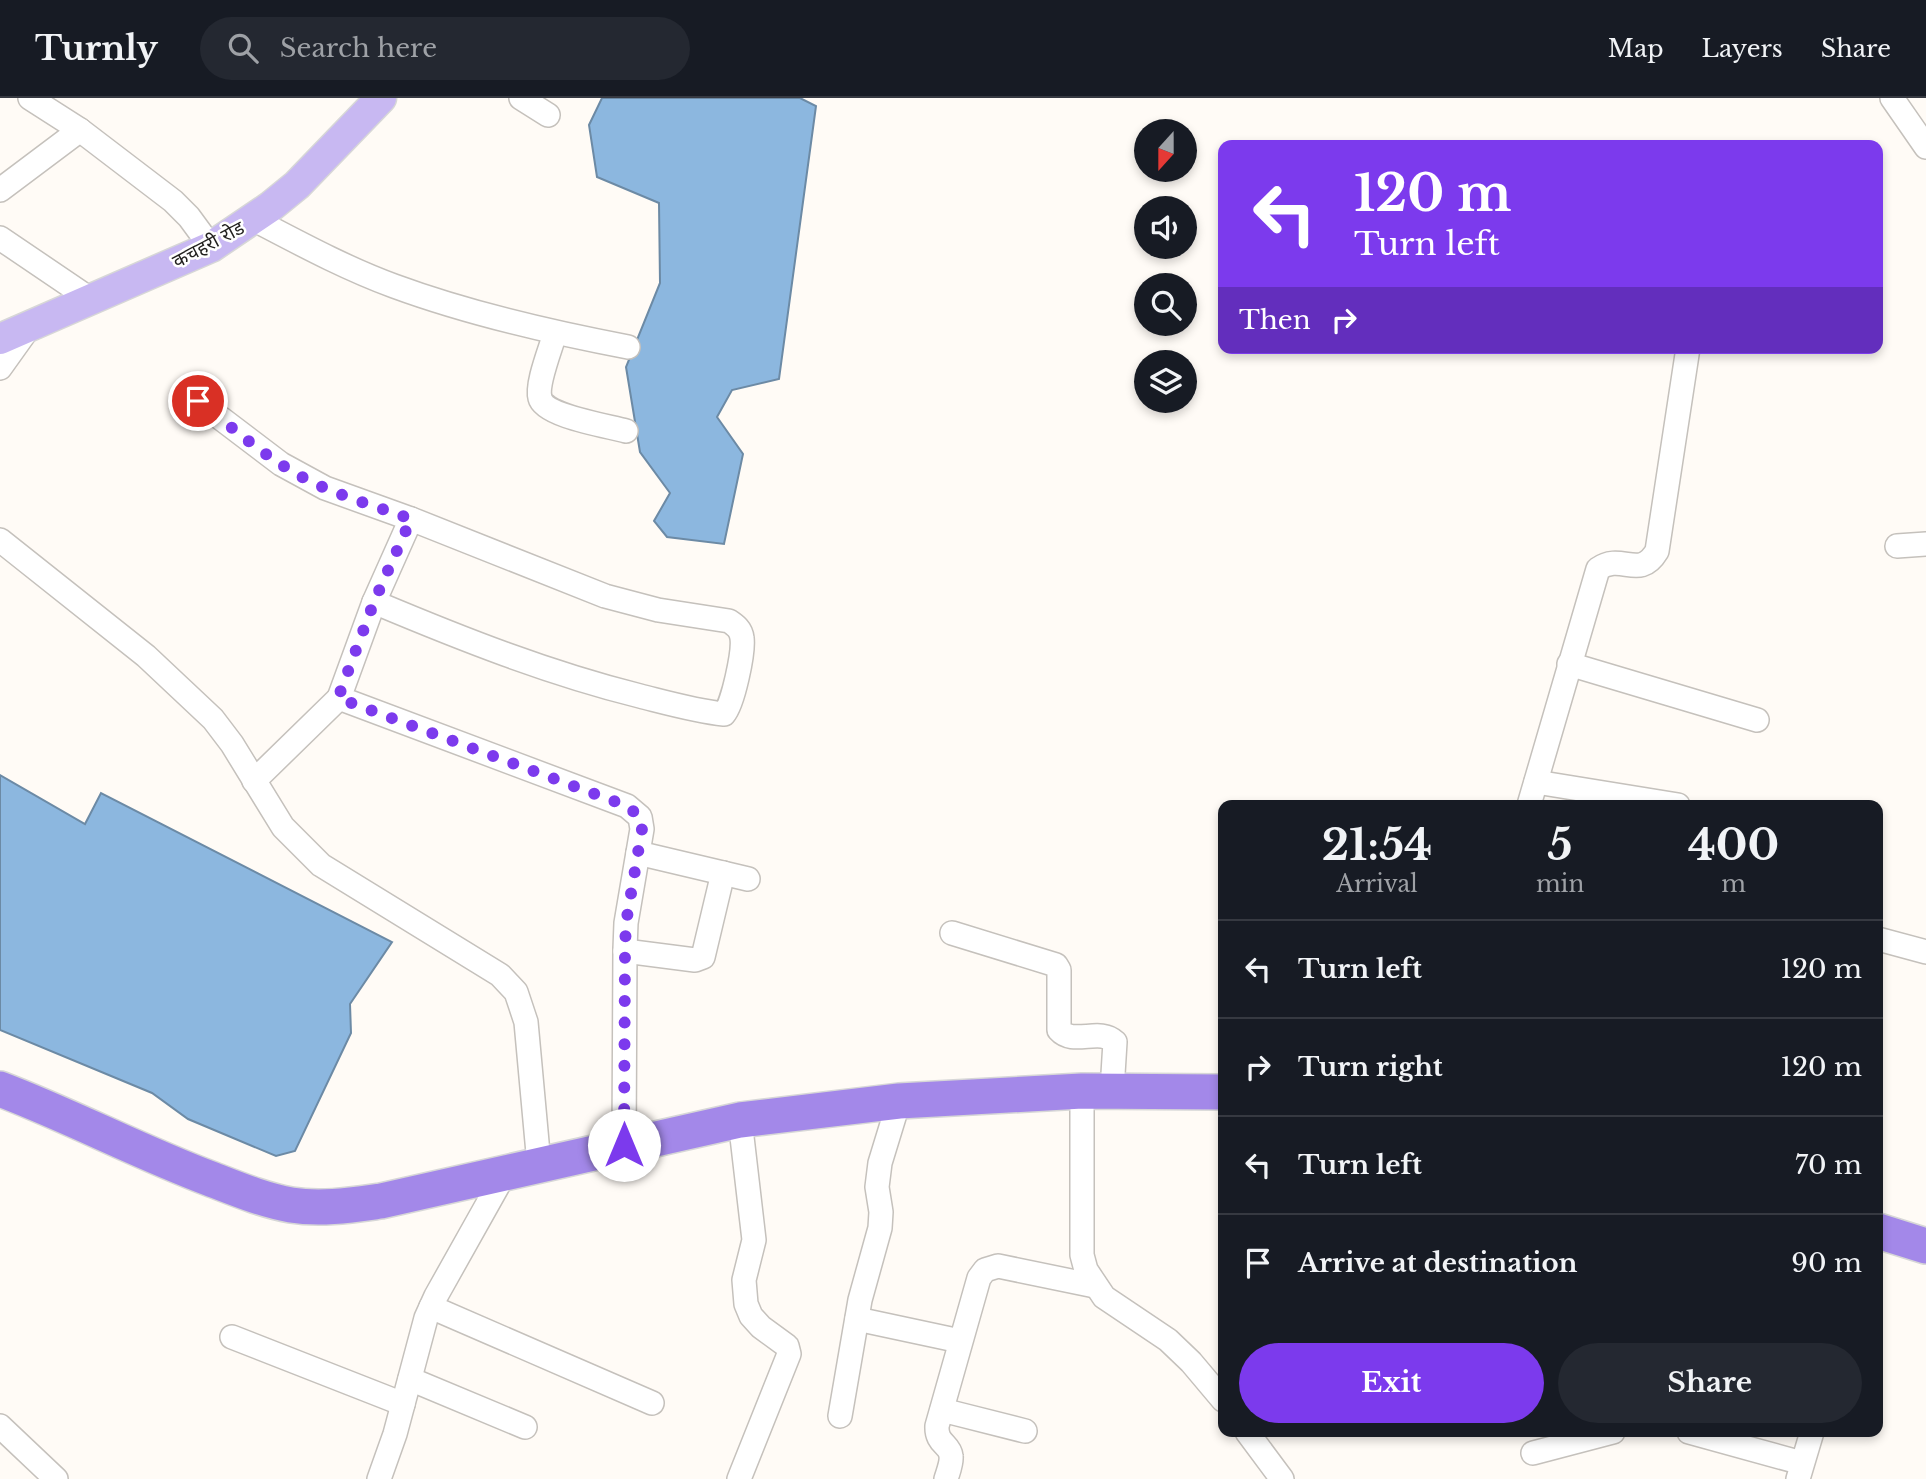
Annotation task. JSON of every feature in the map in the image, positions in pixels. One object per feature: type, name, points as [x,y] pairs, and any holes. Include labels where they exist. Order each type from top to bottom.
[{"type":"highway","points":[[0,1089],[165,1161],[261,1198],[293,1205],[343,1207],[381,1201],[740,1121],[899,1101],[1097,1091],[1218,1092]]},
{"type":"highway","points":[[1883,1233],[1926,1246]]},
{"type":"main road","name":"कचहरी रोड","points":[[0,339],[211,247],[297,185],[381,98]]},
{"type":"street","points":[[30,98],[80,130],[173,201],[211,247]]},
{"type":"street","points":[[521,98],[548,115]]},
{"type":"street","points":[[1892,98],[1926,147]]},
{"type":"street","points":[[0,190],[80,130]]},
{"type":"street","points":[[253,219],[317,252],[392,285],[432,299],[555,333],[628,347]]},
{"type":"street","points":[[0,238],[90,299]]},
{"type":"street","points":[[0,368],[30,326]]},
{"type":"street","points":[[555,333],[541,382],[539,396],[542,403],[564,415],[626,431]]},
{"type":"street","points":[[1530,800],[1598,569],[1606,563],[1643,566],[1651,561],[1657,551],[1687,354]]},
{"type":"street","points":[[198,401],[281,464],[325,488],[605,596],[658,610],[729,621],[737,626],[742,638],[729,708],[724,713],[713,713],[551,671],[483,648],[374,602]]},
{"type":"street","points":[[254,780],[338,698],[374,602],[411,519]]},
{"type":"street","points":[[0,540],[146,656],[186,692],[219,727],[283,827],[321,864],[500,975],[516,992],[526,1022],[539,1164]]},
{"type":"street","points":[[1897,546],[1926,544]]},
{"type":"street","points":[[1569,664],[1756,720]]},
{"type":"street","points":[[338,698],[627,806],[640,817],[642,829],[626,923],[624,1145]]},
{"type":"street","points":[[1535,782],[1647,800]]},
{"type":"street","points":[[638,853],[748,878]]},
{"type":"street","points":[[625,951],[695,960],[702,957],[723,873]]},
{"type":"street","points":[[952,933],[1056,965],[1059,970],[1059,1030],[1063,1035],[1105,1036],[1115,1042],[1097,1091],[1082,1255],[1086,1270],[1104,1297],[1168,1340],[1218,1394]]},
{"type":"street","points":[[1883,940],[1926,953]]},
{"type":"street","points":[[840,1416],[857,1319],[880,1228],[881,1212],[877,1187],[880,1163],[899,1101]]},
{"type":"street","points":[[739,1479],[789,1354],[787,1346],[751,1316],[746,1304],[744,1280],[754,1240],[740,1121]]},
{"type":"street","points":[[379,1479],[431,1307],[505,1173]]},
{"type":"street","points":[[946,1479],[951,1453],[939,1441],[937,1434],[976,1284],[985,1270],[998,1266],[1012,1268],[1096,1286]]},
{"type":"street","points":[[431,1307],[652,1404]]},
{"type":"street","points":[[857,1319],[960,1341]]},
{"type":"street","points":[[232,1337],[403,1404]]},
{"type":"street","points":[[410,1379],[525,1427]]},
{"type":"street","points":[[942,1410],[1026,1431]]},
{"type":"street","points":[[0,1426],[56,1479]]},
{"type":"street","points":[[1251,1437],[1282,1479]]},
{"type":"street","points":[[1533,1453],[1594,1437]]},
{"type":"street","points":[[1703,1437],[1800,1471],[1810,1437]]},
{"type":"water","points":[[602,98],[800,98],[816,106],[779,379],[732,390],[717,417],[743,454],[724,544],[667,537],[654,521],[670,493],[640,452],[626,367],[660,283],[659,203],[597,177],[589,125]]},
{"type":"water","points":[[0,775],[85,824],[101,793],[392,942],[350,1004],[351,1033],[295,1151],[276,1156],[188,1119],[152,1093],[0,1030]]},
{"type":"route","points":[[198,401],[303,478],[411,519],[374,602],[338,698],[627,806],[640,817],[642,829],[626,923],[624,1145]]}]
